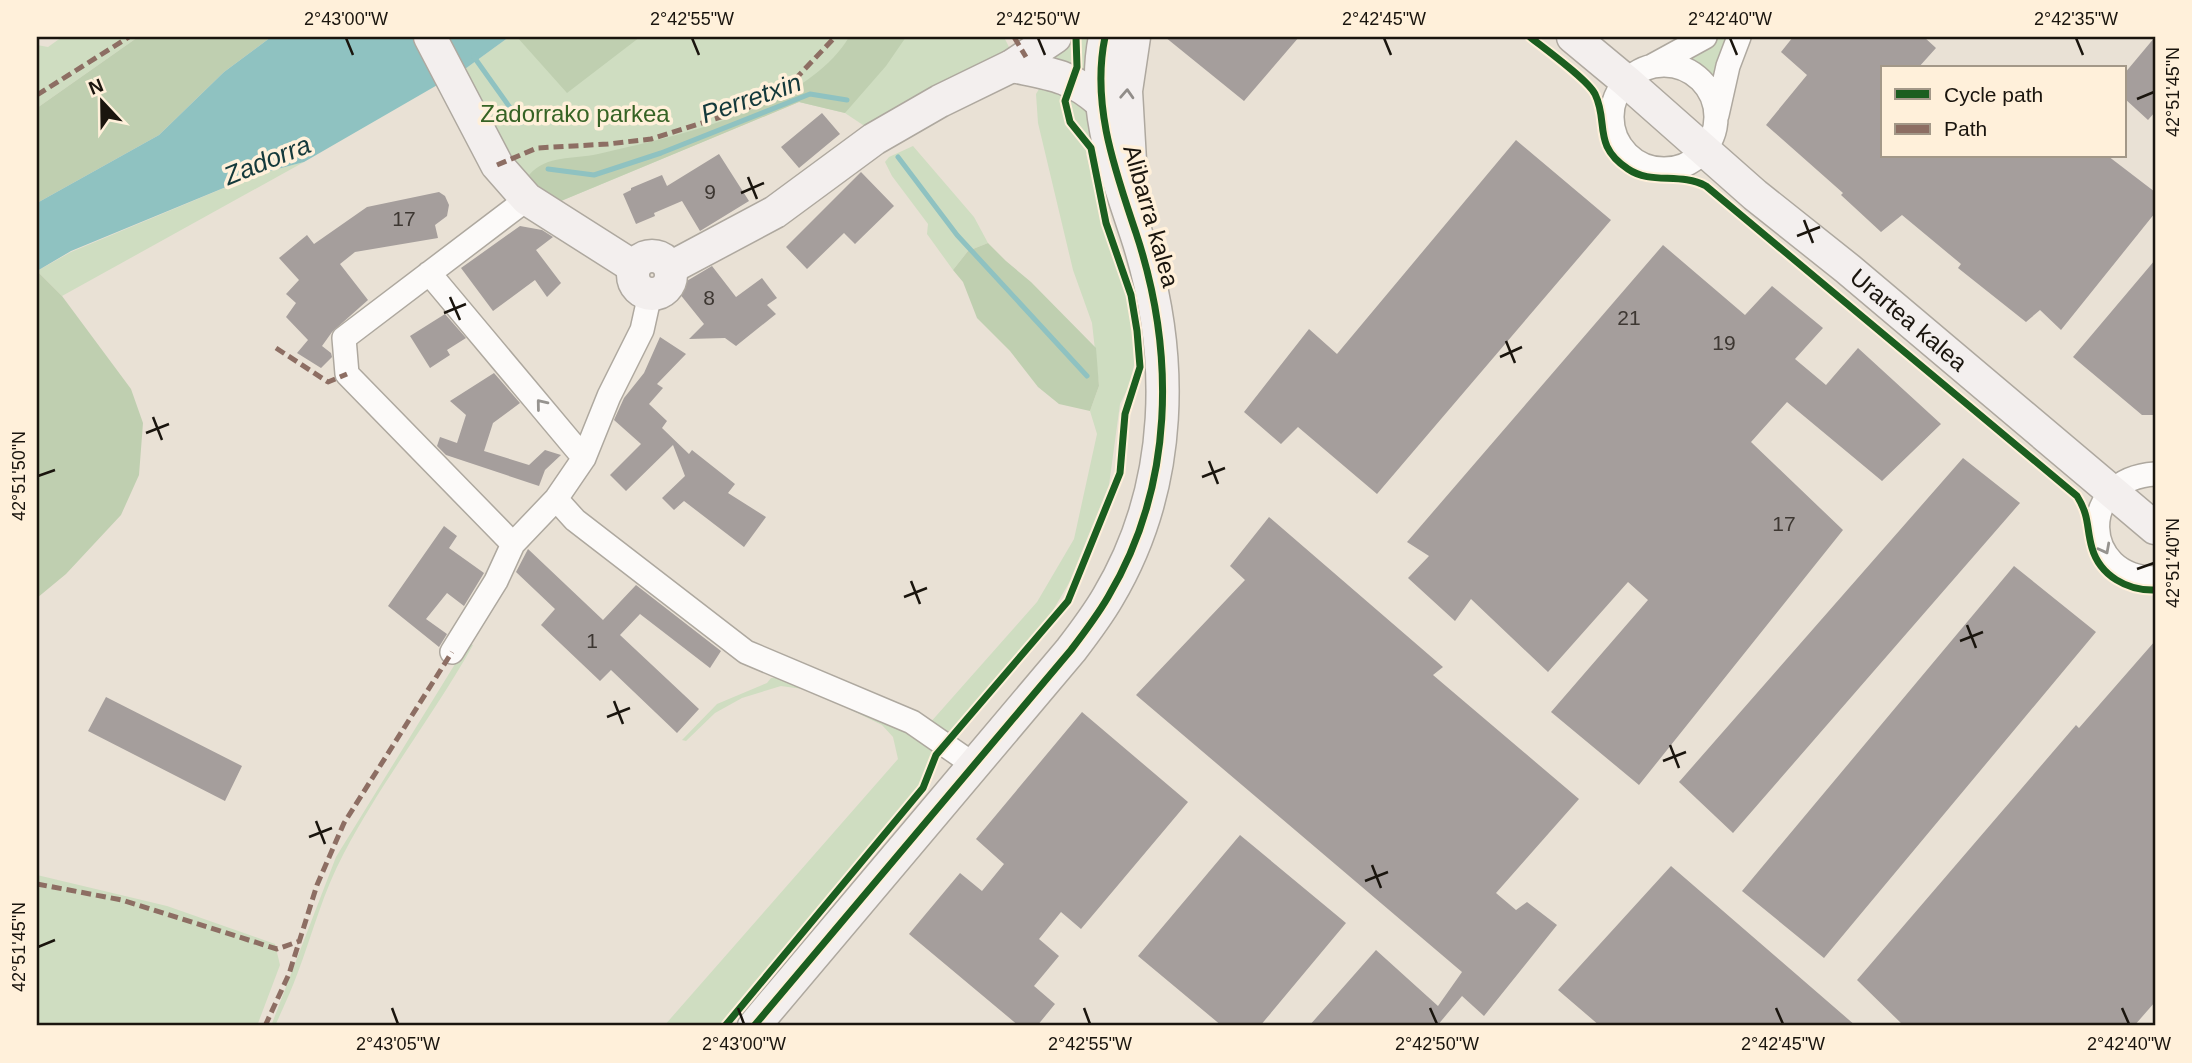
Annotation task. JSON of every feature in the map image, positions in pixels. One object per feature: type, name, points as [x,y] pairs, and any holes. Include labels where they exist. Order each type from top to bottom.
[{"type":"street","points":[[430,37],[497,165],[527,199],[642,280],[662,291],[670,281],[670,268],[775,212],[874,139],[940,101],[1012,66],[1055,37]]},
{"type":"street","name":"Alibarra kalea","points":[[754,1026],[1071,650],[1108,597],[1136,537],[1152,485],[1162,422],[1163,353],[1155,302],[1137,235],[1116,177],[1101,102],[1105,37]]},
{"type":"street","name":"Alibarra kalea","points":[[1134,37],[1126,91],[1137,235]]},
{"type":"street","name":"Urartea kalea","points":[[1573,37],[1638,74],[1710,136],[1755,195],[1849,269],[2140,476],[2155,528]]},
{"type":"street","points":[[1704,37],[1638,74],[1614,99],[1611,114],[1617,142],[1625,154],[1643,166],[1665,170],[1692,162],[1710,136],[1728,66],[1739,37]]},
{"type":"street","points":[[1012,66],[1058,76],[1081,85],[1101,102]]},
{"type":"street","points":[[1638,74],[1675,67],[1698,77],[1709,90],[1715,105],[1710,136]]},
{"type":"street","points":[[513,544],[347,374],[344,338],[527,199]]},
{"type":"street","points":[[429,273],[584,458]]},
{"type":"street","points":[[452,652],[496,580],[513,544],[556,499],[584,458],[609,396],[642,330],[642,280]]},
{"type":"street","points":[[2140,476],[2101,507],[2099,538],[2115,565],[2128,574],[2155,578]]},
{"type":"street","points":[[556,499],[575,520],[746,652],[912,722],[974,765]]},
{"type":"green space","points":[[62,37],[138,37],[37,108],[37,45],[48,47]]},
{"type":"green space","points":[[138,37],[271,37],[224,72],[159,135],[37,203],[37,108]]},
{"type":"green space","name":"Zadorrako parkea","points":[[509,37],[1008,37],[1005,39],[1011,51],[866,127],[845,113],[799,102],[561,201],[527,174],[514,159],[493,126],[465,69]]},
{"type":"green space","points":[[517,37],[640,37],[567,93]]},
{"type":"green space","points":[[849,37],[906,37],[886,66],[845,113],[799,102],[561,201],[540,189],[529,175],[536,168],[552,161],[598,154],[664,138],[736,116],[771,101],[802,83],[829,62]]},
{"type":"green space","points":[[1069,37],[1099,37],[1094,84],[1033,63]]},
{"type":"green space","points":[[1721,37],[1735,37],[1719,89],[1708,73],[1686,59],[1695,50]]},
{"type":"green space","points":[[1042,84],[1066,92],[1081,102],[1094,128],[1098,142],[1086,154],[1126,291],[1133,335],[1134,365],[1130,384],[1120,404],[1109,485],[1069,583],[1049,617],[948,734],[929,724],[1037,602],[1074,539],[1097,434],[1090,411],[1099,386],[1092,323],[1073,270],[1038,123],[1036,94]]},
{"type":"green space","points":[[913,146],[974,217],[988,243],[968,251],[953,270],[927,234],[928,224],[892,176],[885,162],[889,157]]},
{"type":"green space","points":[[304,162],[62,296],[37,271],[71,252],[255,175]]},
{"type":"green space","points":[[988,243],[1096,348],[1099,386],[1090,411],[1059,404],[1038,387],[1010,351],[977,318],[963,282],[953,270],[968,251]]},
{"type":"green space","points":[[37,271],[62,296],[131,389],[143,423],[139,475],[121,515],[66,574],[37,598]]},
{"type":"green space","points":[[468,643],[473,645],[458,671],[344,853],[324,897],[290,993],[275,1026],[271,1026],[336,857]]},
{"type":"green space","points":[[788,677],[869,709],[937,749],[923,785],[720,1026],[664,1026],[898,759],[893,737],[882,725],[810,690],[781,686],[742,698],[715,713],[686,741],[682,740],[717,704],[767,683],[771,678]]},
{"type":"green space","points":[[37,875],[167,906],[275,944],[280,965],[257,1026],[37,1026]]},
{"type":"water","name":"Zadorra","points":[[271,37],[509,37],[465,69],[304,162],[255,175],[71,251],[37,271],[37,203],[159,135],[224,72]]},
{"type":"building","points":[[1165,37],[1299,37],[1244,101]]},
{"type":"building","points":[[1793,37],[1924,37],[1936,48],[1920,66],[1881,66],[1881,158],[2111,158],[2155,192],[2155,213],[2061,330],[2040,310],[2026,322],[1958,268],[1961,264],[1902,215],[1881,232],[1841,195],[1843,193],[1766,125],[1807,75],[1781,52]]},
{"type":"building","points":[[2155,37],[2155,112],[2148,120],[2126,100],[2126,72]]},
{"type":"building","points":[[822,113],[840,134],[799,168],[781,147]]},
{"type":"building","points":[[1516,140],[1611,220],[1377,494],[1298,427],[1281,444],[1244,412],[1309,329],[1337,354]]},
{"type":"building","points":[[719,154],[749,201],[700,231],[682,201],[636,224],[623,194],[662,175],[667,186]]},
{"type":"building","points":[[861,172],[894,206],[855,244],[844,233],[807,269],[786,247]]},
{"type":"building","points":[[439,192],[445,196],[449,205],[447,216],[435,225],[438,238],[355,252],[340,264],[368,300],[332,332],[322,346],[332,357],[321,368],[297,353],[308,340],[286,317],[296,303],[286,294],[299,280],[279,258],[307,235],[314,244],[367,207]]},
{"type":"building","points":[[520,226],[542,230],[553,237],[536,250],[561,283],[547,297],[535,280],[493,311],[461,268]]},
{"type":"building","points":[[1663,245],[1745,315],[1772,286],[1823,328],[1795,359],[1826,385],[1858,348],[1941,424],[1882,481],[1787,402],[1751,442],[1843,530],[1639,785],[1551,712],[1648,600],[1628,582],[1548,672],[1471,599],[1455,621],[1408,578],[1429,556],[1407,542]]},
{"type":"building","points":[[2155,260],[2155,415],[2142,415],[2073,357]]},
{"type":"building","points":[[712,266],[736,297],[762,278],[777,298],[767,305],[776,314],[736,346],[725,338],[689,339],[704,324],[675,288]]},
{"type":"building","points":[[445,314],[466,338],[447,350],[450,355],[430,368],[410,336]]},
{"type":"building","points":[[660,337],[686,354],[657,384],[663,388],[649,404],[667,421],[662,428],[689,454],[692,450],[735,484],[728,493],[766,517],[744,547],[684,501],[674,510],[662,498],[685,476],[673,445],[626,491],[610,475],[641,444],[614,420],[624,398],[644,373]]},
{"type":"building","points":[[494,373],[520,403],[493,423],[484,451],[529,465],[545,450],[561,455],[545,470],[539,486],[446,455],[437,446],[440,437],[457,443],[466,415],[450,401]]},
{"type":"building","points":[[1963,458],[2020,503],[1733,833],[1679,782]]},
{"type":"building","points":[[1269,517],[1443,667],[1433,675],[1579,799],[1496,893],[1516,910],[1527,902],[1557,925],[1484,1016],[1462,996],[1437,1026],[1309,1026],[1376,950],[1438,1006],[1462,972],[1136,695],[1245,580],[1230,566]]},
{"type":"building","points":[[444,526],[457,536],[449,548],[484,573],[464,606],[447,593],[426,619],[447,634],[439,647],[388,606]]},
{"type":"building","points":[[528,549],[603,620],[636,585],[721,651],[710,668],[640,614],[620,635],[699,709],[677,733],[611,670],[600,681],[541,625],[555,609],[516,572]]},
{"type":"building","points":[[2014,566],[2096,632],[1824,958],[1742,891]]},
{"type":"building","points":[[2155,641],[2155,1002],[2134,1026],[1904,1026],[1857,980],[2076,725],[2079,728]]},
{"type":"building","points":[[106,697],[242,766],[225,801],[88,731]]},
{"type":"building","points":[[1082,712],[1188,802],[1081,929],[1061,912],[1039,939],[1059,956],[1034,986],[1055,1004],[1037,1026],[1019,1026],[909,934],[960,873],[982,891],[1004,864],[976,839]]},
{"type":"building","points":[[1240,835],[1346,923],[1260,1026],[1222,1026],[1138,956]]},
{"type":"building","points":[[1671,866],[1856,1026],[1600,1026],[1558,990]]},
{"type":"waterway","name":"Perretxin","points":[[474,57],[521,123]]},
{"type":"waterway","name":"Perretxin","points":[[548,169],[594,175],[661,153],[810,94],[847,100]]},
{"type":"waterway","name":"Perretxin","points":[[898,157],[957,235],[1087,376]]},
{"type":"marked path","points":[[37,95],[129,37]]},
{"type":"marked path","points":[[497,165],[537,148],[651,139],[743,110],[785,90],[835,37]]},
{"type":"marked path","points":[[1014,37],[1026,57]]},
{"type":"marked path","points":[[276,348],[328,382],[347,374]]},
{"type":"marked path","points":[[265,1026],[289,974],[317,885],[344,823],[452,652]]},
{"type":"marked path","points":[[37,884],[122,900],[277,949],[300,941]]},
{"type":"cycle path","points":[[725,1026],[923,788],[936,755],[1068,601],[1120,473],[1125,414],[1140,367],[1137,331],[1131,295],[1106,223],[1091,148],[1070,122],[1065,101],[1077,67],[1076,37]]},
{"type":"cycle path","points":[[754,1026],[1076,644],[1108,597],[1130,554],[1146,510],[1162,419],[1158,325],[1149,279],[1107,137],[1101,87],[1105,37]]},
{"type":"cycle path","points":[[1530,37],[1591,88],[1599,105],[1605,142],[1617,160],[1637,174],[1686,180],[1706,186],[2077,496],[2086,516],[2092,548],[2101,567],[2108,574],[2125,585],[2155,590]]}]
